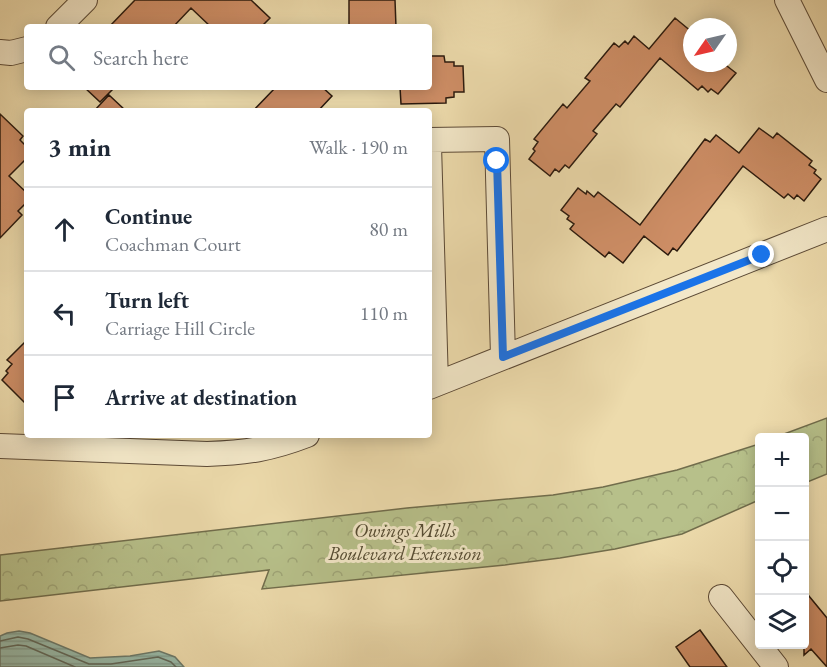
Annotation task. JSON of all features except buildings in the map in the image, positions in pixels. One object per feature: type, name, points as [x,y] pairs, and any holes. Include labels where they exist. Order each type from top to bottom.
[{"type":"street","points":[[61,24],[84,0]]},
{"type":"street","points":[[787,0],[827,80]]},
{"type":"street","points":[[0,52],[24,50]]},
{"type":"street","points":[[432,140],[497,139],[503,357]]},
{"type":"street","points":[[432,326],[433,386],[827,229]]},
{"type":"street","points":[[0,446],[70,442],[207,454],[266,449],[298,438]]},
{"type":"street","points":[[721,597],[776,667]]},
{"type":"green space","points":[[827,418],[827,474],[809,481],[809,433],[787,433]]},
{"type":"green space","name":"Owings Mills Boulevard Extension","points":[[755,445],[755,502],[682,534],[560,558],[262,589],[269,570],[0,601],[0,555],[407,508],[553,495],[603,487],[677,470]]},
{"type":"water","points":[[19,631],[30,633],[90,658],[130,656],[159,651],[175,657],[184,667],[0,667],[0,636]]},
{"type":"route","points":[[497,161],[503,357],[762,255]]}]
